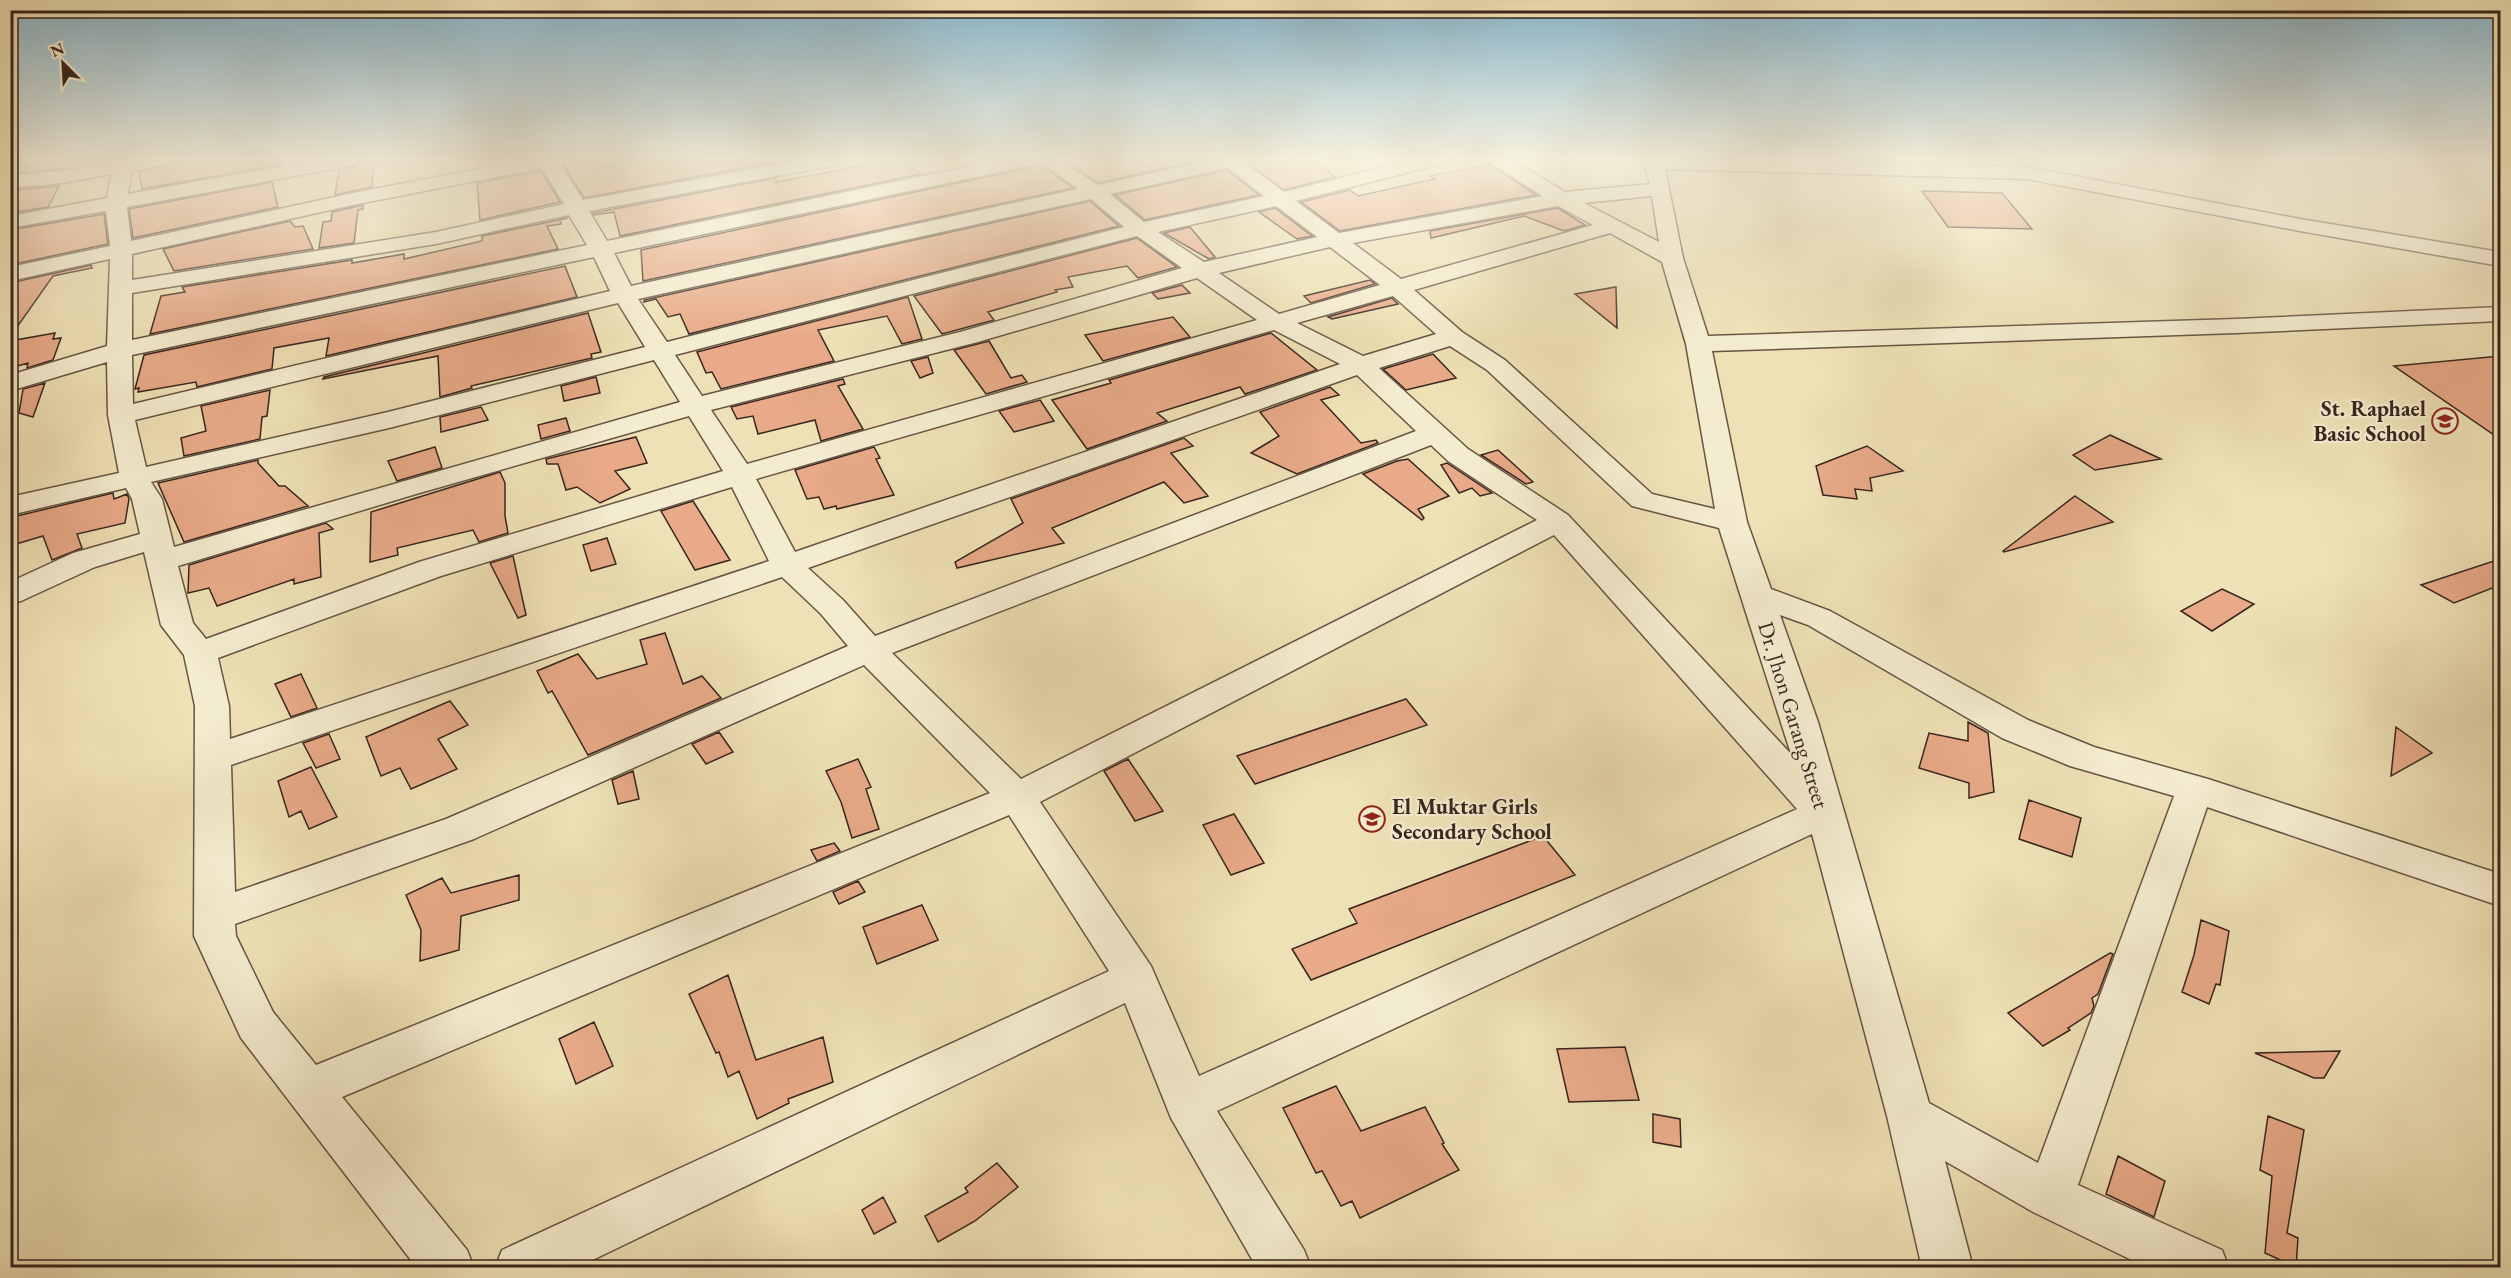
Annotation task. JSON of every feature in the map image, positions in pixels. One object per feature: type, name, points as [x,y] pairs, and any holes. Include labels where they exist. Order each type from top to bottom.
[{"type":"street","points":[[118,220],[122,288],[119,350],[121,415],[135,479],[147,499],[177,625],[200,653],[212,706],[215,936],[257,1025],[306,1090],[449,1268]]},
{"type":"street","points":[[10,274],[260,220]]},
{"type":"street","points":[[122,288],[369,250],[520,220]]},
{"type":"street","points":[[581,220],[600,248],[624,295],[740,475],[787,565],[832,607],[869,650],[1017,797],[1136,978],[1187,1103],[1286,1268]]},
{"type":"street","points":[[10,383],[119,350],[738,220]]},
{"type":"street","points":[[121,415],[624,295],[965,220]]},
{"type":"street","points":[[1129,220],[1274,321],[1361,365],[1458,455],[1558,521],[1823,813],[1187,1103]]},
{"type":"street","points":[[10,506],[390,420],[1183,220]]},
{"type":"street","points":[[1307,220],[1398,288],[1453,337],[1496,365],[1642,500],[1732,522]]},
{"type":"street","points":[[10,594],[84,560],[159,550],[406,488],[696,406],[969,337],[1200,270],[1334,240],[1447,220]]},
{"type":"street","points":[[1600,220],[1672,258]]},
{"type":"street","name":"Dr. Jhon Garang Street","points":[[1666,220],[1672,258],[1698,344],[1732,522],[1800,722],[1823,813],[1910,1116],[1948,1268]]},
{"type":"street","points":[[2272,220],[2500,259]]},
{"type":"street","points":[[200,653],[430,569],[740,475],[1612,226]]},
{"type":"street","points":[[1698,344],[2224,327],[2500,314]]},
{"type":"street","points":[[213,758],[787,565],[1361,365],[1453,337]]},
{"type":"street","points":[[215,915],[460,829],[869,650],[1436,433]]},
{"type":"street","points":[[306,1090],[1017,797],[1558,521]]},
{"type":"street","points":[[1757,595],[1819,618],[2015,729],[2083,757],[2195,789],[2500,890]]},
{"type":"street","points":[[2050,1196],[2195,789]]},
{"type":"street","points":[[520,1268],[1136,978]]},
{"type":"street","points":[[1910,1116],[2050,1196],[2204,1268]]},
{"type":"building","points":[[71,220],[105,220],[108,244],[10,265],[10,230]]},
{"type":"building","points":[[130,220],[219,220],[133,238]]},
{"type":"building","points":[[357,220],[354,243],[319,248],[323,222]]},
{"type":"building","points":[[560,220],[561,224],[547,226],[558,249],[150,334],[161,296],[185,292],[182,287],[352,260],[352,263],[404,254],[404,259],[482,241],[482,236]]},
{"type":"building","points":[[616,220],[699,220],[620,236]]},
{"type":"building","points":[[785,220],[927,220],[643,281],[641,250]]},
{"type":"building","points":[[1006,220],[1112,220],[1119,226],[689,334],[680,314],[668,317],[656,299],[644,302],[644,300]]},
{"type":"building","points":[[1270,220],[1290,220],[1312,236],[1297,239]]},
{"type":"building","points":[[1325,220],[1402,220],[1340,231]]},
{"type":"building","points":[[1493,220],[1509,220],[1431,238],[1430,231]]},
{"type":"building","points":[[1534,220],[1576,220],[1585,225],[1564,231]]},
{"type":"building","points":[[1943,220],[2024,220],[2032,229],[1948,227]]},
{"type":"building","points":[[290,221],[295,227],[303,226],[313,249],[174,271],[163,249]]},
{"type":"building","points":[[1190,227],[1215,257],[1209,259],[1164,233]]},
{"type":"building","points":[[1137,238],[1177,267],[1138,278],[1127,266],[1068,277],[1073,287],[1055,290],[1057,292],[988,312],[994,320],[942,334],[914,296]]},
{"type":"building","points":[[91,265],[92,268],[53,276],[10,337],[10,283]]},
{"type":"building","points":[[565,266],[577,297],[326,356],[329,338],[274,348],[272,369],[197,387],[196,382],[138,392],[139,388],[135,389],[144,355]]},
{"type":"building","points":[[1370,280],[1375,284],[1311,303],[1304,296]]},
{"type":"building","points":[[1182,285],[1190,293],[1158,299],[1152,293]]},
{"type":"building","points":[[1616,287],[1617,328],[1575,294]]},
{"type":"building","points":[[908,297],[922,339],[902,344],[887,316],[818,330],[834,361],[721,389],[712,372],[706,373],[697,352]]},
{"type":"building","points":[[1392,298],[1398,304],[1332,319],[1328,317]]},
{"type":"building","points":[[588,313],[601,352],[591,354],[592,358],[471,386],[472,388],[440,397],[438,356],[323,379],[324,377]]},
{"type":"building","points":[[1173,317],[1190,337],[1103,361],[1085,335]]},
{"type":"building","points":[[55,333],[53,339],[61,338],[53,360],[27,368],[28,363],[10,368],[10,341]]},
{"type":"building","points":[[1271,333],[1317,370],[1245,394],[1240,387],[1157,413],[1167,421],[1087,449],[1052,400],[1111,383],[1109,380]]},
{"type":"building","points":[[989,341],[1011,378],[1022,375],[1027,382],[986,394],[954,350]]},
{"type":"building","points":[[1433,354],[1456,378],[1406,390],[1383,369]]},
{"type":"building","points":[[2500,356],[2500,439],[2394,366]]},
{"type":"building","points":[[928,357],[933,373],[920,378],[911,361]]},
{"type":"building","points":[[596,377],[600,393],[564,401],[561,386]]},
{"type":"building","points":[[843,379],[845,384],[838,386],[863,429],[821,441],[815,420],[758,434],[753,416],[737,419],[731,407]]},
{"type":"building","points":[[45,383],[33,417],[19,413],[23,389]]},
{"type":"building","points":[[1330,387],[1339,395],[1321,400],[1361,443],[1376,440],[1378,443],[1297,474],[1251,453],[1279,436],[1260,412]]},
{"type":"building","points":[[270,390],[267,416],[262,417],[260,439],[184,456],[181,438],[206,431],[201,406]]},
{"type":"building","points":[[1040,400],[1054,421],[1014,432],[999,411]]},
{"type":"building","points":[[481,407],[488,420],[441,432],[440,417]]},
{"type":"building","points":[[566,418],[570,431],[541,439],[538,425]]},
{"type":"building","points":[[2110,435],[2161,459],[2095,470],[2073,455]]},
{"type":"building","points":[[636,437],[647,463],[615,471],[630,489],[600,503],[577,487],[566,490],[558,464],[547,464],[546,459]]},
{"type":"building","points":[[1184,438],[1193,446],[1171,453],[1208,496],[1184,503],[1164,482],[1052,528],[1064,543],[957,568],[955,562],[1023,523],[1011,499]]},
{"type":"building","points":[[1867,446],[1903,471],[1870,478],[1872,491],[1855,489],[1857,499],[1823,495],[1816,466]]},
{"type":"building","points":[[435,447],[442,468],[397,481],[388,461]]},
{"type":"building","points":[[874,447],[880,458],[876,459],[894,495],[837,509],[836,506],[824,509],[819,497],[807,499],[795,470]]},
{"type":"building","points":[[1498,450],[1533,482],[1526,484],[1481,455]]},
{"type":"building","points":[[1408,459],[1449,496],[1418,509],[1424,518],[1422,520],[1363,474]]},
{"type":"building","points":[[258,460],[258,463],[279,486],[285,486],[308,506],[184,542],[158,483]]},
{"type":"building","points":[[1447,463],[1492,493],[1480,496],[1472,488],[1459,493],[1441,465]]},
{"type":"building","points":[[500,472],[505,483],[505,516],[508,533],[479,542],[473,530],[397,548],[398,555],[370,562],[371,512]]},
{"type":"building","points":[[113,493],[114,499],[127,494],[129,499],[125,523],[77,534],[82,548],[52,560],[43,536],[16,544],[12,529],[17,516]]},
{"type":"building","points":[[2075,496],[2113,522],[2003,551]]},
{"type":"building","points":[[693,501],[730,560],[695,570],[661,511]]},
{"type":"building","points":[[326,523],[333,529],[319,533],[321,577],[294,584],[294,579],[217,606],[209,588],[188,593],[189,565]]},
{"type":"building","points":[[607,538],[616,564],[591,571],[583,545]]},
{"type":"building","points":[[513,556],[526,615],[518,618],[490,563]]},
{"type":"building","points":[[2500,559],[2500,585],[2454,603],[2421,585]]},
{"type":"building","points":[[2222,589],[2254,604],[2212,631],[2181,611]]},
{"type":"building","points":[[665,633],[683,684],[702,676],[721,698],[588,755],[552,691],[548,693],[537,671],[578,654],[597,679],[647,664],[640,640]]},
{"type":"building","points":[[301,674],[317,708],[291,717],[275,684]]},
{"type":"building","points":[[1406,699],[1427,725],[1255,784],[1237,756]]},
{"type":"building","points":[[450,701],[468,725],[438,739],[457,769],[411,789],[400,768],[381,776],[366,737]]},
{"type":"building","points":[[1968,722],[1988,733],[1994,792],[1969,798],[1969,783],[1919,768],[1929,733],[1968,741]]},
{"type":"building","points":[[2396,727],[2432,753],[2391,776]]},
{"type":"building","points":[[719,732],[733,752],[706,764],[692,744]]},
{"type":"building","points":[[329,734],[340,759],[316,768],[303,743]]},
{"type":"building","points":[[858,759],[871,787],[866,789],[879,829],[852,838],[841,802],[826,771]]},
{"type":"building","points":[[1128,759],[1163,811],[1135,821],[1104,771]]},
{"type":"building","points":[[311,767],[337,817],[309,829],[301,811],[289,817],[278,781]]},
{"type":"building","points":[[633,771],[639,799],[618,804],[612,780]]},
{"type":"building","points":[[2029,800],[2081,818],[2072,857],[2019,839]]},
{"type":"building","points":[[1234,814],[1264,863],[1231,875],[1203,825]]},
{"type":"building","points":[[1543,836],[1575,875],[1311,980],[1292,949],[1357,923],[1349,909]]},
{"type":"building","points":[[834,843],[840,851],[817,861],[811,850]]},
{"type":"building","points":[[519,875],[519,900],[461,916],[459,950],[420,961],[421,930],[406,895],[442,878],[451,893]]},
{"type":"building","points":[[858,881],[865,892],[839,904],[833,892]]},
{"type":"building","points":[[922,905],[938,940],[877,964],[863,927]]},
{"type":"building","points":[[2201,920],[2229,931],[2220,985],[2216,984],[2209,1004],[2182,992],[2194,955]]},
{"type":"building","points":[[2110,953],[2113,954],[2098,994],[2092,998],[2094,1006],[2091,1013],[2068,1028],[2070,1030],[2043,1046],[2008,1013]]},
{"type":"building","points":[[728,975],[756,1060],[823,1037],[833,1082],[788,1099],[789,1103],[757,1119],[739,1071],[728,1077],[719,1052],[716,1053],[689,994]]},
{"type":"building","points":[[594,1022],[613,1066],[576,1084],[559,1039]]},
{"type":"building","points":[[1625,1047],[1639,1100],[1569,1102],[1557,1049]]},
{"type":"building","points":[[2340,1051],[2324,1078],[2314,1078],[2255,1053]]},
{"type":"building","points":[[1336,1086],[1361,1131],[1425,1107],[1444,1143],[1442,1144],[1459,1170],[1360,1218],[1352,1201],[1341,1206],[1322,1171],[1316,1173],[1283,1108]]},
{"type":"building","points":[[1653,1114],[1680,1119],[1681,1147],[1653,1142]]},
{"type":"building","points":[[2268,1116],[2304,1130],[2287,1233],[2298,1238],[2296,1267],[2265,1253],[2272,1176],[2260,1170]]},
{"type":"building","points":[[2118,1156],[2165,1181],[2154,1217],[2106,1194]]},
{"type":"building","points":[[997,1163],[1018,1187],[975,1221],[938,1242],[925,1216],[968,1192],[965,1188]]},
{"type":"building","points":[[883,1197],[896,1222],[874,1234],[862,1210]]},
{"type":"place","name":"St. Raphael Basic School","points":[[2445,421]]},
{"type":"place","name":"El Muktar Girls Secondary School","points":[[1372,819]]}]
